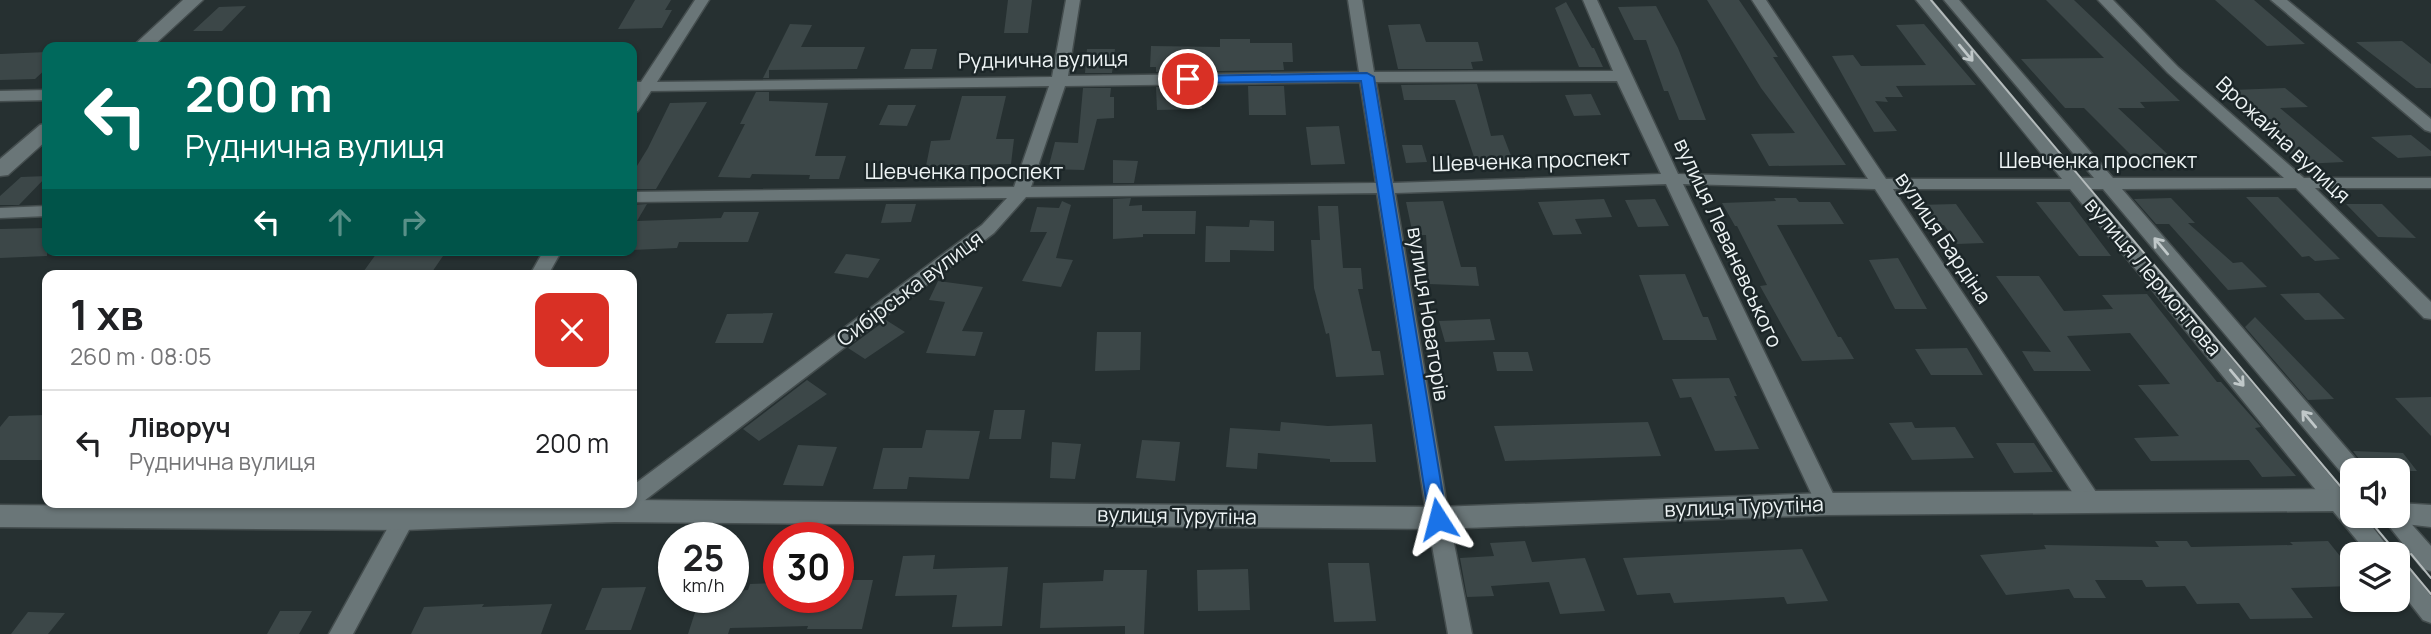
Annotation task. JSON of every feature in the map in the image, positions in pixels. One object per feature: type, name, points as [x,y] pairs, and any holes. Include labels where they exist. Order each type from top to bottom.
[{"type":"street","points":[[147,42],[194,0]]},
{"type":"street","points":[[638,87],[702,0]]},
{"type":"street","name":"Сибірська вулиця","points":[[637,494],[988,229],[1020,194],[1059,81],[1073,0]]},
{"type":"street","name":"вулиця Новаторів","points":[[1355,0],[1438,519],[1460,634]]},
{"type":"street","name":"вулиця Леваневського","points":[[1590,0],[1623,76],[1827,504]]},
{"type":"street","name":"вулиця Бардіна","points":[[1759,0],[2091,501]]},
{"type":"street","name":"вулиця Лермонтова","points":[[1923,0],[2340,497]]},
{"type":"street","name":"вулиця Лермонтова","points":[[1951,0],[2342,458]]},
{"type":"street","name":"Врожайна вулиця","points":[[2105,0],[2173,70],[2301,184],[2431,313]]},
{"type":"street","points":[[2278,0],[2431,127]]},
{"type":"street","name":"Руднична вулиця","points":[[638,87],[1623,76]]},
{"type":"street","points":[[0,96],[42,95]]},
{"type":"street","points":[[0,170],[42,133]]},
{"type":"street","name":"Шевченка проспект","points":[[637,197],[1385,188],[1672,179],[1879,184],[2431,183]]},
{"type":"street","points":[[0,213],[42,211]]},
{"type":"street","name":"вулиця Турутіна","points":[[637,504],[1438,519],[1827,504],[2091,501],[2340,503]]},
{"type":"street","name":"вулиця Турутіна","points":[[0,516],[501,508]]},
{"type":"street","points":[[341,634],[409,511]]},
{"type":"street","points":[[2410,515],[2431,516]]},
{"type":"street","points":[[2402,528],[2431,562]]},
{"type":"street","points":[[2410,587],[2431,613]]},
{"type":"building","points":[[635,0],[671,0],[665,10],[672,10],[662,28],[618,29]]},
{"type":"building","points":[[1008,0],[1032,0],[1028,33],[1004,33]]},
{"type":"building","points":[[1707,0],[1739,0],[1778,57],[1773,57],[1846,165],[1769,166],[1751,134],[1795,133],[1761,88]]},
{"type":"building","points":[[2046,0],[2074,0],[2180,101],[2140,102],[2145,108],[2118,108],[2176,162],[2139,163],[2084,108],[2065,108],[2021,59],[2104,58]]},
{"type":"building","points":[[2215,0],[2254,0],[2305,44],[2267,46]]},
{"type":"building","points":[[1566,2],[1603,67],[1579,67],[1555,8]]},
{"type":"building","points":[[246,6],[222,31],[193,31],[219,7]]},
{"type":"building","points":[[1656,6],[1678,48],[1706,120],[1679,120],[1668,91],[1664,91],[1646,40],[1634,40],[1618,7]]},
{"type":"building","points":[[790,24],[812,25],[801,47],[865,47],[857,69],[769,70],[769,78],[763,78]]},
{"type":"building","points":[[1420,24],[1426,42],[1478,42],[1483,61],[1471,62],[1473,69],[1398,69],[1388,25]]},
{"type":"building","points":[[1924,24],[1976,85],[1896,86],[1903,97],[1885,97],[1888,102],[1875,101],[1897,131],[1874,132],[1832,56],[1853,55],[1861,66],[1926,65],[1896,25]]},
{"type":"building","points":[[1220,39],[1250,39],[1250,43],[1292,43],[1293,62],[1283,62],[1284,70],[1156,72],[1156,67],[1150,67],[1151,46],[1220,47]]},
{"type":"building","points":[[2402,41],[2431,64],[2431,88],[2416,88],[2356,42]]},
{"type":"building","points":[[911,49],[937,49],[932,69],[904,69]]},
{"type":"building","points":[[1087,49],[1115,49],[1112,73],[1085,73]]},
{"type":"building","points":[[42,52],[42,73],[35,79],[0,80],[0,54]]},
{"type":"building","points":[[1477,84],[1491,136],[1503,135],[1513,161],[1476,163],[1455,100],[1404,100],[1401,85]]},
{"type":"building","points":[[1248,86],[1284,86],[1286,115],[1249,115]]},
{"type":"building","points":[[1156,87],[1200,87],[1202,109],[1157,110]]},
{"type":"building","points":[[1083,88],[1111,88],[1114,118],[1097,119],[1084,170],[1048,169],[1055,142],[1078,143]]},
{"type":"building","points":[[2285,88],[2308,107],[2280,108],[2344,162],[2302,164],[2278,143],[2290,142],[2232,90]]},
{"type":"building","points":[[756,92],[769,92],[769,101],[828,103],[815,156],[846,156],[839,179],[809,179],[810,175],[752,174],[750,178],[718,177],[745,124],[740,124]]},
{"type":"building","points":[[1591,94],[1601,115],[1574,116],[1565,95]]},
{"type":"building","points":[[962,96],[1006,96],[996,139],[1014,139],[1011,164],[926,166],[931,141],[950,140]]},
{"type":"building","points":[[707,102],[656,189],[637,189],[637,166],[670,103]]},
{"type":"building","points":[[888,105],[916,105],[907,126],[879,125]]},
{"type":"building","points":[[1339,126],[1345,164],[1311,165],[1306,127]]},
{"type":"building","points":[[2411,135],[2431,151],[2431,156],[2398,158],[2371,137]]},
{"type":"building","points":[[1402,145],[1422,145],[1427,162],[1406,163]]},
{"type":"building","points":[[1113,160],[1138,161],[1134,183],[1113,183]]},
{"type":"building","points":[[42,176],[42,181],[19,205],[0,205],[0,196],[21,177]]},
{"type":"building","points":[[2246,197],[2278,197],[2340,259],[2315,261],[2309,256],[2302,257]]},
{"type":"building","points":[[1131,198],[1129,206],[1142,205],[1142,211],[1196,211],[1195,234],[1143,234],[1143,237],[1113,239],[1113,199]]},
{"type":"building","points":[[1774,198],[1796,198],[1799,202],[1830,202],[1844,224],[1777,225],[1838,337],[1841,337],[1854,359],[1802,361],[1760,286],[1767,285],[1722,203],[1776,201]]},
{"type":"building","points":[[2171,198],[2195,223],[2188,223],[2233,263],[2242,262],[2267,287],[2228,290],[2169,224],[2156,224],[2134,199]]},
{"type":"building","points":[[1604,199],[1612,217],[1575,219],[1582,234],[1553,235],[1538,202]]},
{"type":"building","points":[[1655,199],[1669,226],[1638,227],[1625,200]]},
{"type":"building","points":[[1062,201],[1071,205],[1056,258],[1073,260],[1061,287],[1022,281],[1047,232],[1030,232],[1037,207],[1059,208]]},
{"type":"building","points":[[1443,201],[1461,267],[1476,267],[1479,286],[1429,284],[1426,235],[1413,235],[1406,202]]},
{"type":"building","points":[[2036,202],[2070,202],[2111,256],[2079,256]]},
{"type":"building","points":[[647,204],[637,221],[637,205]]},
{"type":"building","points":[[886,204],[916,204],[911,222],[881,223]]},
{"type":"building","points":[[1956,204],[1984,243],[1957,244],[1944,225],[1933,226],[1918,205]]},
{"type":"building","points":[[2346,204],[2382,204],[2416,238],[2378,237]]},
{"type":"building","points":[[1318,206],[1338,206],[1343,268],[1361,268],[1363,289],[1358,289],[1372,351],[1380,351],[1384,375],[1336,377],[1329,333],[1326,334],[1314,288],[1311,240],[1320,240]]},
{"type":"building","points":[[724,212],[759,212],[748,242],[679,242],[677,248],[637,250],[637,221],[721,218]]},
{"type":"building","points":[[1250,220],[1274,221],[1274,251],[1230,250],[1230,262],[1205,262],[1206,226],[1249,227]]},
{"type":"building","points":[[42,228],[42,256],[47,256],[0,258],[0,229]]},
{"type":"building","points":[[846,254],[880,259],[868,278],[834,273]]},
{"type":"building","points":[[375,256],[443,256],[433,270],[365,270]]},
{"type":"building","points":[[1898,258],[1927,309],[1895,309],[1869,260]]},
{"type":"building","points":[[1685,274],[1703,317],[1708,317],[1717,340],[1663,340],[1639,275]]},
{"type":"building","points":[[1996,276],[2039,276],[2064,311],[2113,309],[2102,295],[2147,294],[2217,382],[2221,382],[2261,427],[2255,428],[2296,476],[2262,477],[2249,460],[2151,461],[2134,438],[2179,436],[2138,385],[2170,384],[2130,333],[2067,336],[2091,371],[2034,371],[2022,351],[2051,352]]},
{"type":"building","points":[[938,281],[983,287],[962,331],[983,332],[975,356],[926,353],[945,302],[929,300]]},
{"type":"building","points":[[2319,293],[2345,319],[2305,320],[2280,294]]},
{"type":"building","points":[[773,313],[763,343],[715,343],[727,314]]},
{"type":"building","points":[[2255,317],[2334,399],[2308,400],[2245,327]]},
{"type":"building","points":[[1490,319],[1495,340],[1445,342],[1439,321]]},
{"type":"building","points":[[886,320],[905,332],[865,359],[848,348]]},
{"type":"building","points":[[1097,332],[1141,332],[1140,370],[1095,371]]},
{"type":"building","points":[[1967,348],[1983,375],[1931,375],[1915,349]]},
{"type":"building","points":[[1493,352],[1528,352],[1533,371],[1497,371]]},
{"type":"building","points":[[1729,378],[1737,396],[1734,396],[1759,449],[1715,451],[1691,397],[1680,398],[1672,379]]},
{"type":"building","points":[[807,380],[827,394],[759,441],[743,429]]},
{"type":"building","points":[[2431,397],[2431,436],[2395,398]]},
{"type":"building","points":[[994,410],[1025,410],[1021,439],[989,439]]},
{"type":"building","points":[[42,415],[42,460],[0,460],[0,427],[9,416]]},
{"type":"building","points":[[1281,422],[1328,426],[1372,424],[1376,462],[1330,462],[1330,459],[1258,453],[1257,469],[1226,467],[1230,428],[1280,431]]},
{"type":"building","points":[[1648,422],[1661,456],[1505,461],[1494,426]]},
{"type":"building","points":[[1912,422],[1915,428],[1955,427],[1974,458],[1912,460],[1889,423]]},
{"type":"building","points":[[926,430],[980,431],[969,479],[909,477],[907,489],[873,489],[883,448],[922,448]]},
{"type":"building","points":[[1142,440],[1180,442],[1175,481],[1136,478]]},
{"type":"building","points":[[1052,442],[1081,444],[1075,479],[1050,478]]},
{"type":"building","points":[[1996,443],[2034,443],[2053,472],[2014,473]]},
{"type":"building","points":[[798,445],[837,447],[823,486],[783,485]]},
{"type":"building","points":[[2353,451],[2403,453],[2407,458],[2358,458]]},
{"type":"building","points":[[2410,462],[2417,471],[2410,471]]},
{"type":"building","points":[[1525,541],[1532,562],[1585,558],[1605,611],[1560,614],[1549,582],[1491,586],[1494,596],[1467,597],[1460,558],[1494,556],[1490,543]]},
{"type":"building","points":[[2155,541],[2187,541],[2191,547],[2293,545],[2290,542],[2328,541],[2340,556],[2340,586],[2291,588],[2313,618],[2250,619],[2239,603],[2197,604],[2185,586],[2146,587],[2142,580],[2095,580],[2106,598],[2074,598],[2069,589],[2006,595],[1980,555],[2046,549],[2044,545],[2159,547]]},
{"type":"building","points":[[1802,549],[1828,601],[1787,604],[1784,597],[1674,603],[1670,593],[1637,595],[1623,558]]},
{"type":"building","points":[[935,555],[933,569],[1008,567],[1002,626],[952,627],[957,595],[895,596],[903,556]]},
{"type":"building","points":[[1328,563],[1369,563],[1376,621],[1334,622]]},
{"type":"building","points":[[1248,569],[1250,610],[1198,611],[1197,570]]},
{"type":"building","points":[[1104,570],[1147,570],[1144,634],[1125,634],[1125,626],[1040,628],[1043,583],[1103,581]]},
{"type":"building","points":[[854,580],[873,580],[862,629],[807,629],[808,626],[730,628],[728,634],[688,634],[695,613],[749,613],[750,584],[763,584],[763,613],[854,613]]},
{"type":"building","points":[[646,587],[631,630],[585,630],[602,588]]},
{"type":"building","points":[[484,604],[482,607],[552,604],[541,634],[411,634],[424,607]]},
{"type":"building","points":[[280,611],[312,611],[299,634],[267,634]]},
{"type":"building","points":[[28,612],[65,613],[48,634],[11,634]]},
{"type":"tram line","points":[[1931,0],[2340,486]]},
{"type":"tram line","points":[[2376,528],[2431,594]]},
{"type":"tram line","points":[[2411,554],[2431,578]]},
{"type":"route","points":[[1188,79],[1367,77],[1438,519]]}]
